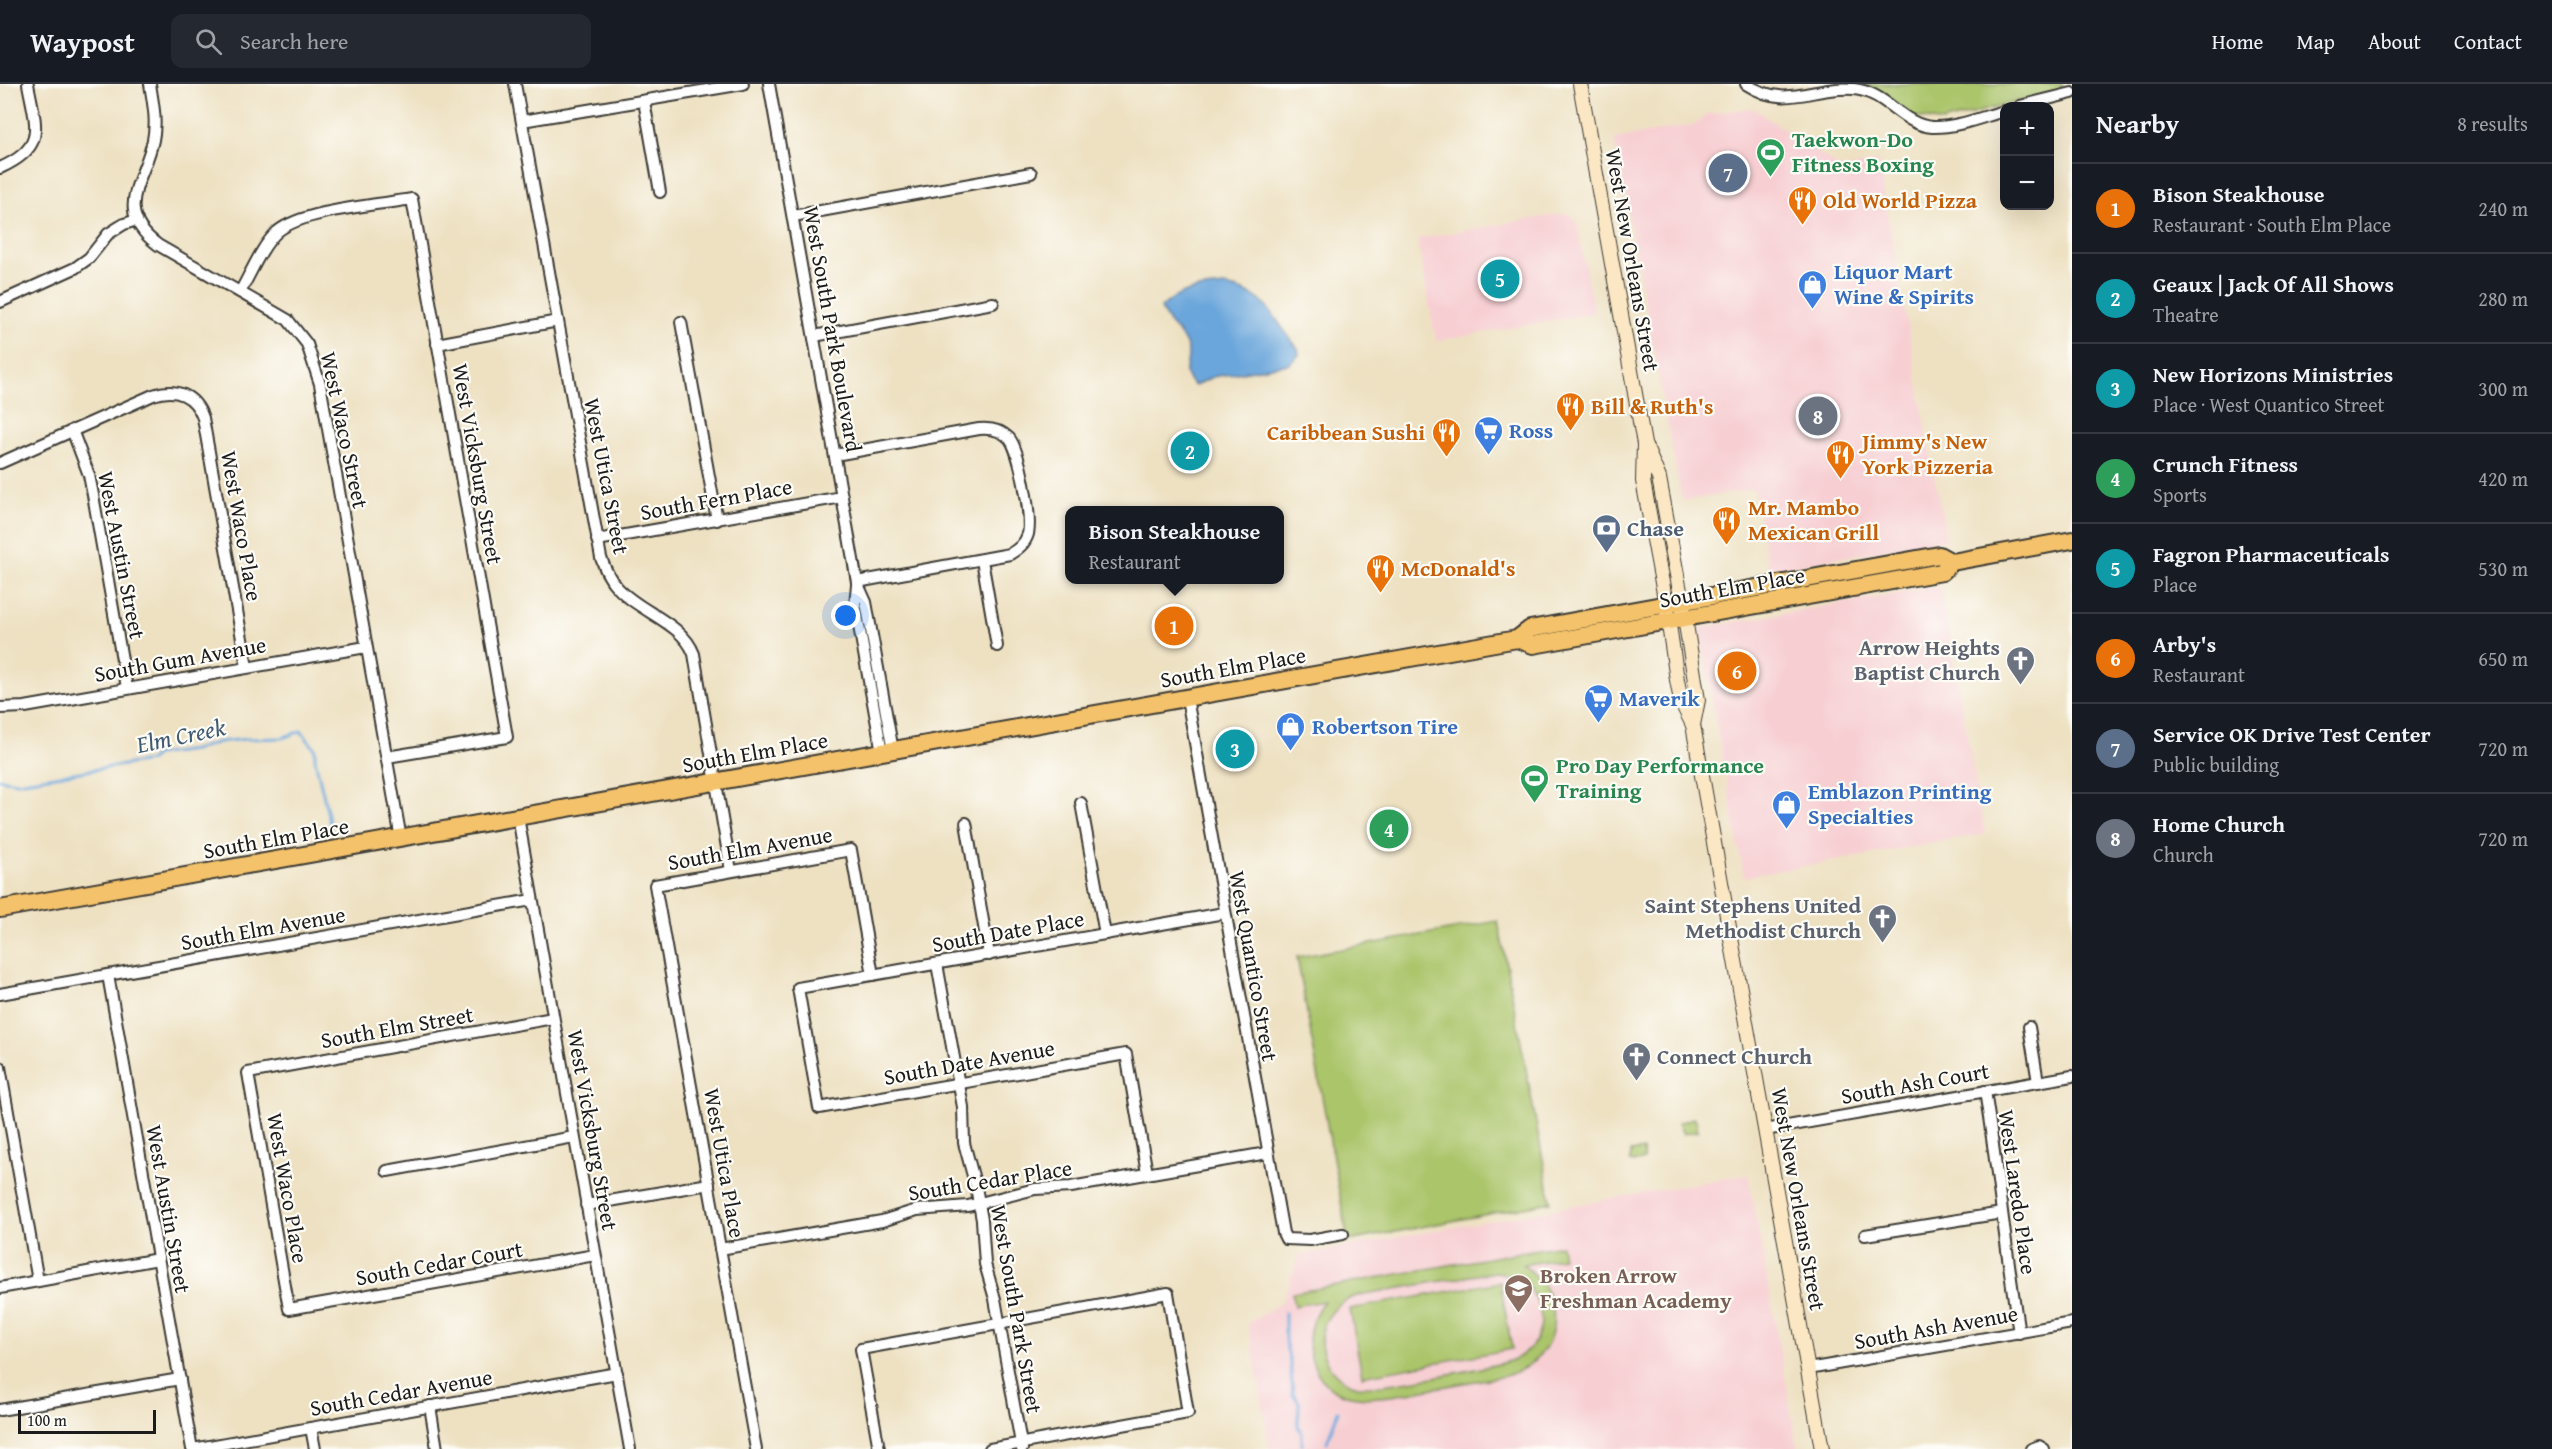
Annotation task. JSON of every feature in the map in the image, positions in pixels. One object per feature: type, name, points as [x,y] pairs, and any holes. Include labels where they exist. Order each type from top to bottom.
[{"type":"main road","name":"West New Orleans Street","points":[[1580,84],[1644,444],[1659,478],[1675,611],[1698,700],[1693,725],[1822,1449]]},
{"type":"main road","name":"South Elm Place","points":[[1675,611],[1839,591],[1942,572],[1952,562],[2072,540]]},
{"type":"main road","name":"South Elm Place","points":[[0,909],[1517,639],[1533,645],[1836,574],[1939,555],[1952,562]]},
{"type":"main road","points":[[1836,574],[1839,591]]},
{"type":"street","points":[[0,168],[22,157],[33,141],[35,124],[28,84]]},
{"type":"street","points":[[0,302],[75,268],[89,258],[108,234],[124,224],[137,220],[134,204],[135,187],[152,148],[155,129],[150,84]]},
{"type":"street","name":"West Utica Street","points":[[515,84],[597,540],[606,570],[617,588],[679,633],[690,645],[731,871]]},
{"type":"street","points":[[522,121],[743,84]]},
{"type":"street","name":"West South Park Boulevard","points":[[769,84],[857,582],[866,603],[887,751]]},
{"type":"street","points":[[1746,84],[1768,95],[1780,97],[1855,89],[1884,100],[1912,121],[1931,127],[1954,124],[2000,112]]},
{"type":"street","points":[[2036,102],[2072,93]]},
{"type":"street","points":[[644,101],[660,192]]},
{"type":"street","points":[[793,216],[1031,172]]},
{"type":"street","name":"West Vicksburg Street","points":[[240,292],[267,244],[284,226],[306,217],[412,199],[507,736],[387,757]]},
{"type":"street","name":"West Waco Street","points":[[137,220],[145,234],[158,245],[288,320],[307,344],[313,356],[320,384],[401,839]]},
{"type":"street","points":[[814,336],[993,303]]},
{"type":"street","points":[[437,344],[558,321]]},
{"type":"street","points":[[681,322],[717,520]]},
{"type":"street","name":"West Waco Place","points":[[72,430],[161,392],[178,392],[189,396],[197,405],[203,418],[247,668]]},
{"type":"street","points":[[835,455],[979,429],[998,431],[1008,438],[1016,449],[1029,519],[1026,539],[1018,549],[1010,554],[857,582]]},
{"type":"street","points":[[0,463],[72,430]]},
{"type":"street","name":"West Austin Street","points":[[72,430],[89,475],[127,688]]},
{"type":"street","name":"South Fern Place","points":[[597,540],[843,497]]},
{"type":"street","points":[[982,560],[997,646]]},
{"type":"street","name":"South Gum Avenue","points":[[0,708],[26,707],[366,646]]},
{"type":"street","name":"West Quantico Street","points":[[1187,698],[1278,1214],[1286,1239],[1310,1240],[1343,1234]]},
{"type":"street","points":[[1082,802],[1105,934]]},
{"type":"street","name":"West Vicksburg Street","points":[[518,817],[630,1449]]},
{"type":"street","points":[[966,823],[989,954]]},
{"type":"street","name":"South Elm Avenue","points":[[655,885],[851,850],[873,975]]},
{"type":"street","name":"West Utica Place","points":[[655,885],[756,1449]]},
{"type":"street","name":"South Elm Avenue","points":[[0,994],[532,900]]},
{"type":"street","name":"South Date Place","points":[[819,1108],[798,988],[1224,913]]},
{"type":"street","name":"West South Park Street","points":[[937,964],[963,1107],[964,1143],[979,1203],[985,1264],[1000,1323],[1021,1446]]},
{"type":"street","name":"West Austin Street","points":[[108,975],[192,1449]]},
{"type":"street","name":"South Elm Street","points":[[248,1073],[553,1018]]},
{"type":"street","points":[[2029,1027],[2038,1082]]},
{"type":"street","name":"South Date Avenue","points":[[819,1108],[1126,1054],[1147,1173]]},
{"type":"street","points":[[0,1067],[38,1281]]},
{"type":"street","name":"West Waco Place","points":[[248,1073],[290,1309]]},
{"type":"street","name":"South Ash Court","points":[[1765,1130],[2072,1076]]},
{"type":"street","name":"West Laredo Place","points":[[1985,1091],[2019,1333]]},
{"type":"street","points":[[387,1170],[574,1137]]},
{"type":"street","name":"South Cedar Place","points":[[720,1249],[882,1221],[917,1210],[979,1203],[1035,1189],[1071,1187],[1267,1153]]},
{"type":"street","points":[[586,1205],[709,1184]]},
{"type":"street","points":[[1865,1235],[2002,1213]]},
{"type":"street","name":"South Cedar Court","points":[[290,1309],[595,1255]]},
{"type":"street","points":[[0,1288],[158,1259]]},
{"type":"street","points":[[879,1449],[861,1349],[1168,1293],[1188,1413],[1021,1446],[990,1449]]},
{"type":"street","name":"South Ash Avenue","points":[[1808,1369],[2072,1323]]},
{"type":"street","name":"South Cedar Avenue","points":[[192,1449],[617,1373]]},
{"type":"street","points":[[0,1410],[180,1379]]},
{"type":"street","points":[[430,1406],[437,1449]]},
{"type":"street","points":[[311,1428],[315,1449]]},
{"type":"street","points":[[2031,1449],[2039,1446],[2044,1449]]},
{"type":"shaded area","points":[[1753,108],[1842,169],[1878,161],[1946,539],[1769,570],[1754,489],[1682,501],[1614,139],[1696,124],[1706,114]]},
{"type":"shaded area","points":[[1565,213],[1576,219],[1594,313],[1436,341],[1417,239]]},
{"type":"shaded area","points":[[1940,586],[1985,834],[1744,877],[1699,628]]},
{"type":"shaded area","name":"Broken Arrow Freshman Academy","points":[[1748,1174],[1798,1449],[1270,1449],[1248,1323],[1281,1303],[1300,1255]]},
{"type":"green space","points":[[1862,84],[2063,84],[2060,90],[2016,102],[2000,102],[2000,106],[1942,122],[1912,116],[1883,94]]},
{"type":"green space","points":[[1498,921],[1551,1202],[1348,1241],[1297,957]]},
{"type":"green space","points":[[1693,1118],[1696,1120],[1698,1131],[1683,1134],[1678,1123]]},
{"type":"green space","points":[[1643,1150],[1644,1160],[1630,1162],[1631,1152]]},
{"type":"green space","points":[[1561,1245],[1563,1258],[1523,1265],[1538,1278],[1548,1294],[1553,1310],[1553,1327],[1548,1343],[1538,1357],[1524,1368],[1505,1376],[1395,1395],[1360,1397],[1344,1394],[1330,1387],[1319,1375],[1311,1357],[1309,1342],[1311,1327],[1324,1301],[1294,1306],[1292,1293]],"holes":[[[1495,1272],[1523,1283],[1533,1294],[1539,1306],[1541,1320],[1539,1333],[1532,1346],[1519,1357],[1466,1371],[1369,1386],[1358,1386],[1346,1382],[1332,1370],[1325,1359],[1321,1343],[1324,1325],[1335,1309],[1350,1298]]]},
{"type":"green space","points":[[1500,1282],[1512,1349],[1362,1376],[1350,1309]]},
{"type":"water","points":[[1225,286],[1252,295],[1261,301],[1298,348],[1299,355],[1289,364],[1212,377],[1195,386],[1186,372],[1188,353],[1185,341],[1166,319],[1161,308],[1183,293]]},
{"type":"waterway","name":"Elm Creek","points":[[0,779],[17,782],[149,761],[156,755],[194,750],[219,742],[282,738],[301,731],[315,749],[315,759],[331,828]]},
{"type":"waterway","points":[[1285,1313],[1285,1341],[1290,1362],[1293,1394],[1299,1402],[1298,1426],[1302,1434],[1302,1444]]},
{"type":"waterway","points":[[1327,1442],[1338,1411]]},
{"type":"place","name":"Service OK Drive Test Center","points":[[1728,173]]},
{"type":"place","name":"Taekwon-Do Fitness Boxing","points":[[1771,178]]},
{"type":"place","name":"Old World Pizza","points":[[1802,226]]},
{"type":"place","name":"Fagron Pharmaceuticals","points":[[1500,279]]},
{"type":"place","name":"Liquor Mart Wine & Spirits","points":[[1813,310]]},
{"type":"place","name":"Home Church","points":[[1818,416]]},
{"type":"place","name":"Bill & Ruth's","points":[[1570,432]]},
{"type":"place","name":"Geaux | Jack Of All Shows","points":[[1190,451]]},
{"type":"place","name":"Ross","points":[[1488,456]]},
{"type":"place","name":"Caribbean Sushi","points":[[1446,458]]},
{"type":"place","name":"Jimmy's New York Pizzeria","points":[[1841,480]]},
{"type":"place","name":"Mr. Mambo Mexican Grill","points":[[1727,546]]},
{"type":"place","name":"Chase","points":[[1606,554]]},
{"type":"place","name":"McDonald's","points":[[1380,594]]},
{"type":"place","name":"Bison Steakhouse","points":[[1174,626]]},
{"type":"place","name":"Arby's","points":[[1737,671]]},
{"type":"place","name":"Arrow Heights Baptist Church","points":[[2021,686]]},
{"type":"place","name":"Maverik","points":[[1598,724]]},
{"type":"place","name":"New Horizons Ministries","points":[[1235,749]]},
{"type":"place","name":"Robertson Tire","points":[[1291,752]]},
{"type":"place","name":"Pro Day Performance Training","points":[[1535,804]]},
{"type":"place","name":"Crunch Fitness","points":[[1389,829]]},
{"type":"place","name":"Emblazon Printing Specialties","points":[[1787,830]]},
{"type":"place","name":"Saint Stephens United Methodist Church","points":[[1882,944]]},
{"type":"place","name":"Connect Church","points":[[1636,1082]]},
{"type":"place","name":"Broken Arrow Freshman Academy","points":[[1519,1314]]}]
